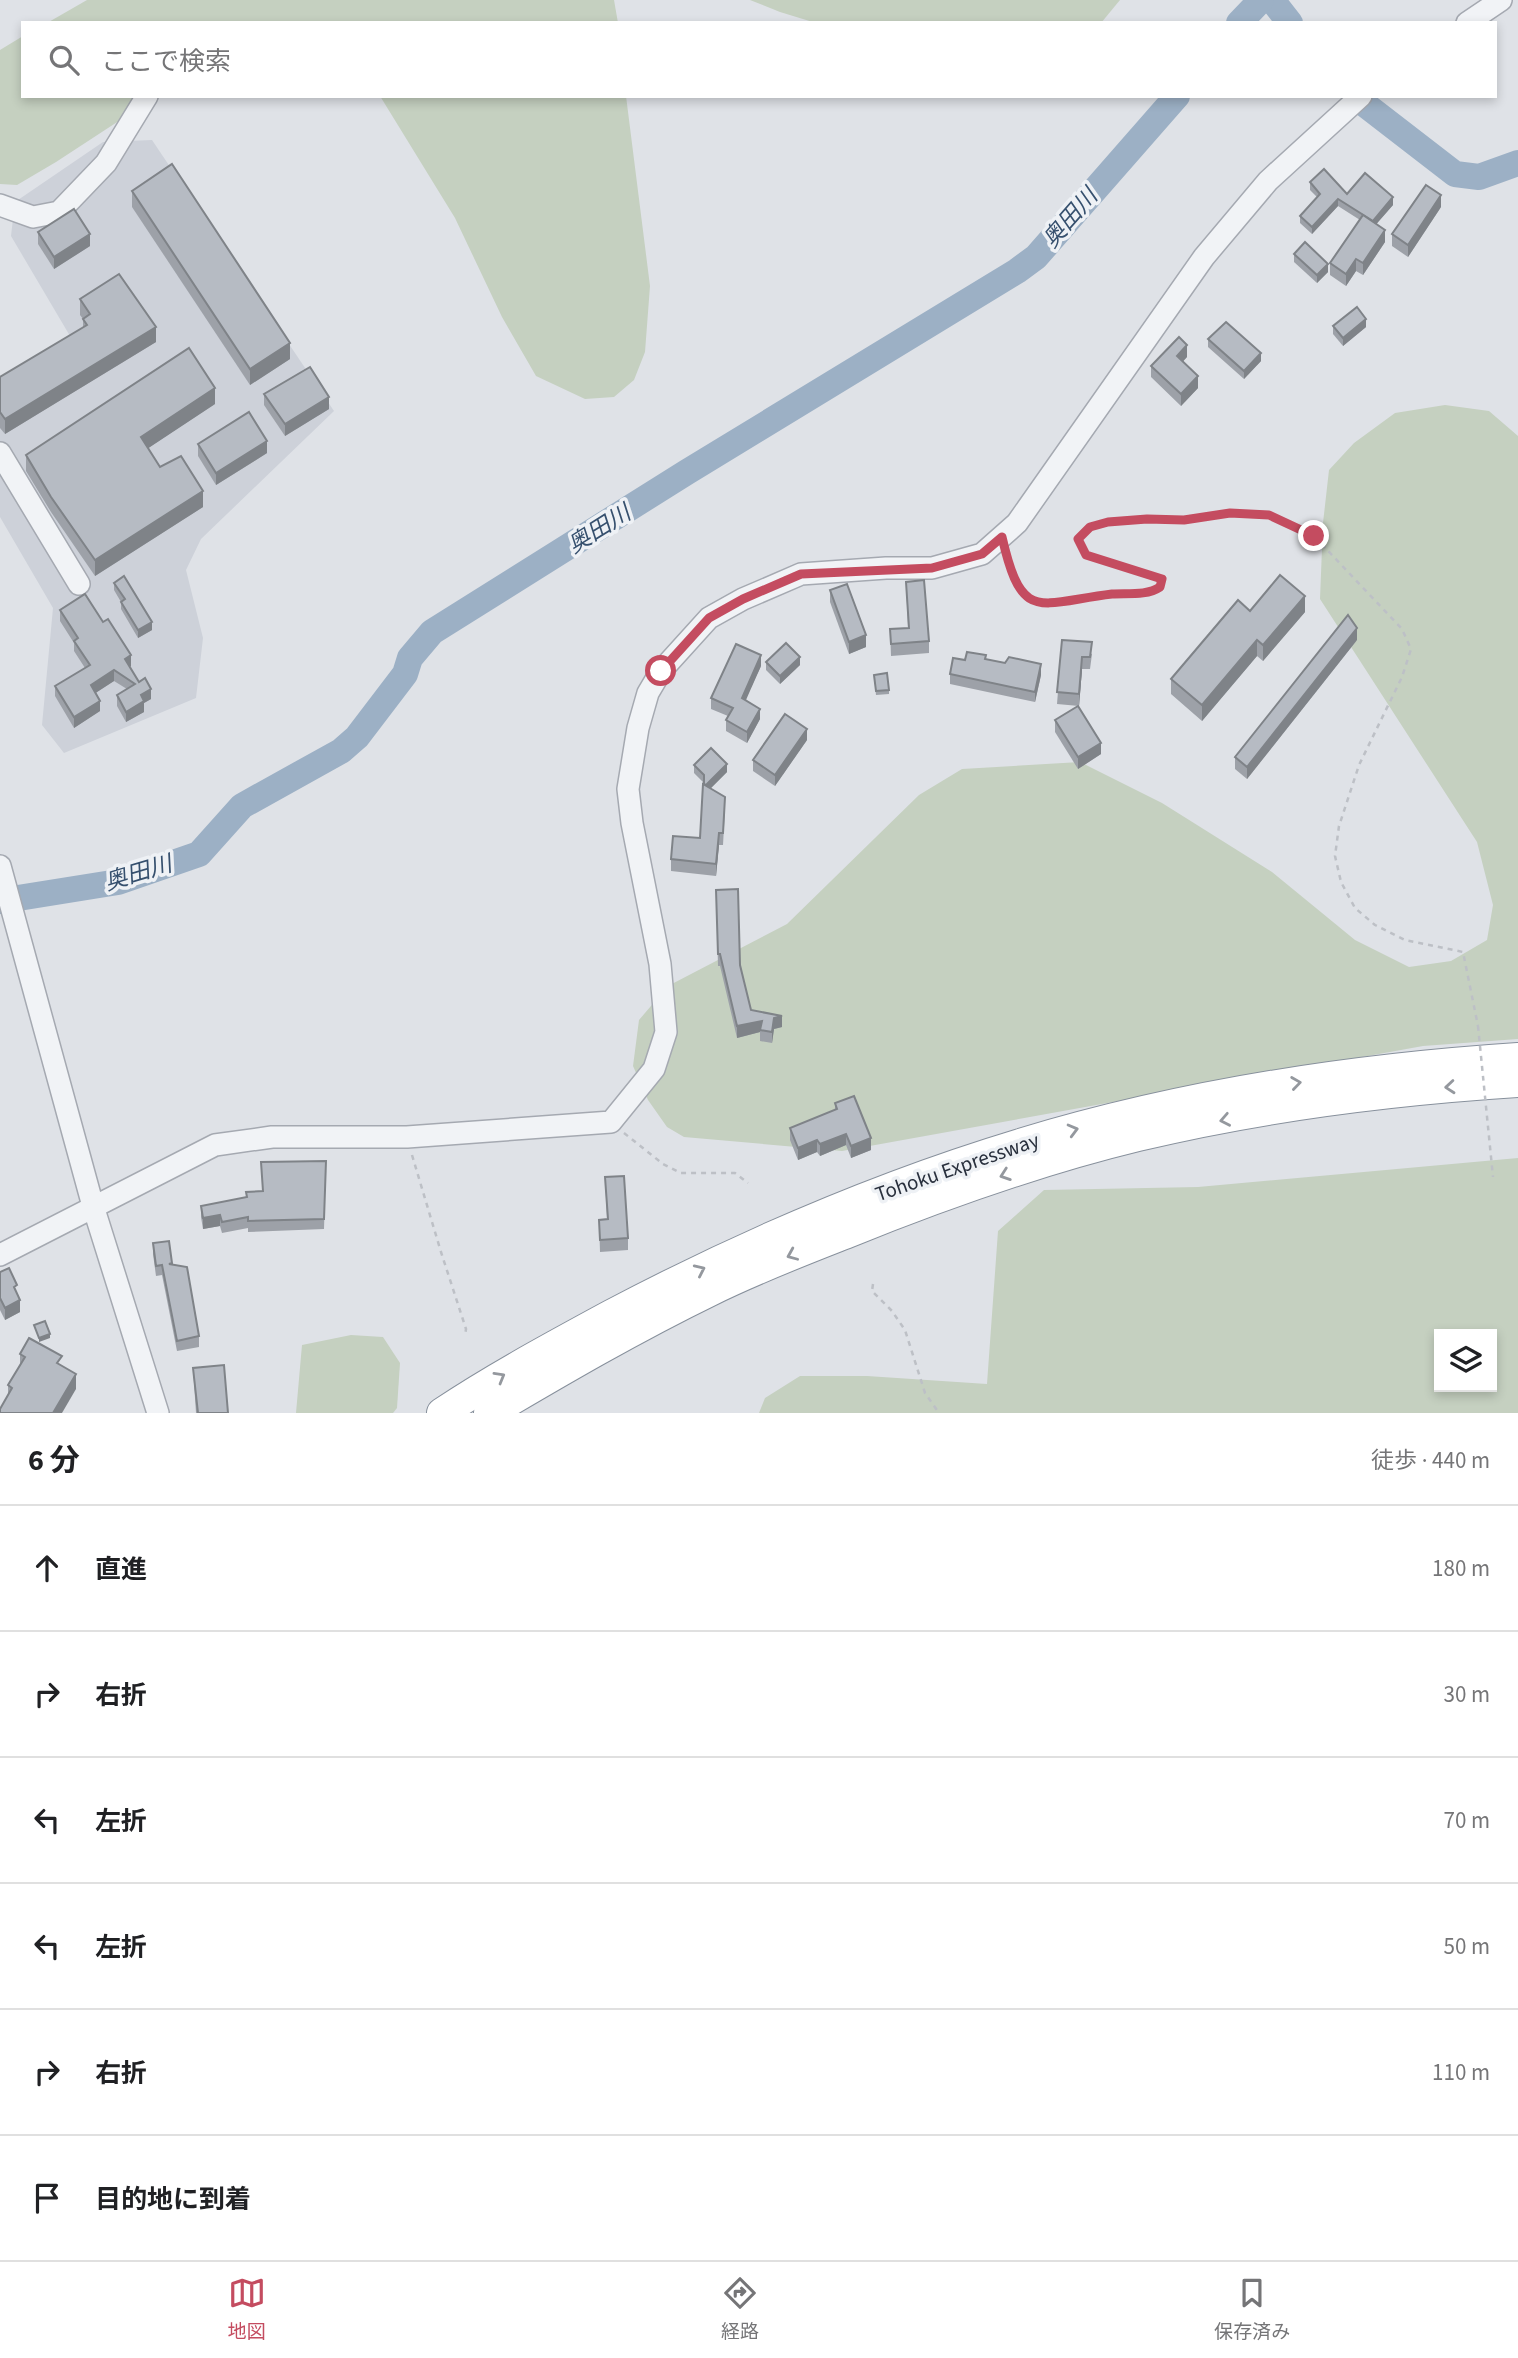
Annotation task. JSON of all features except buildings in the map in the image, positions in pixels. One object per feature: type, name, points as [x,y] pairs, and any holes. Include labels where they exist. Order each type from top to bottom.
[{"type":"highway","name":"Tohoku Expressway","points":[[442,1413],[568,1338],[672,1283],[859,1200],[1019,1144],[1134,1113],[1265,1087],[1414,1066],[1518,1058]]},
{"type":"highway","name":"Tohoku Expressway","points":[[489,1413],[580,1359],[712,1290],[887,1217],[1026,1168],[1139,1136],[1269,1111],[1416,1090],[1518,1082]]},
{"type":"street","points":[[1470,21],[1501,0]]},
{"type":"street","points":[[0,205],[33,217],[59,212],[106,163],[146,98]]},
{"type":"street","points":[[0,1255],[215,1145],[272,1137],[407,1137],[611,1122],[654,1069],[666,1032],[660,964],[632,823],[628,789],[638,728],[648,694],[661,671],[709,618],[743,599],[801,574],[932,568],[982,554],[1017,523],[1204,257],[1268,181],[1357,100]]},
{"type":"street","points":[[0,453],[79,584]]},
{"type":"street","points":[[0,867],[93,1206],[158,1413]]},
{"type":"path","points":[[1002,537],[1012,575],[1023,594],[1036,602],[1051,604],[1112,594],[1154,592],[1160,587],[1162,579],[1086,555],[1078,539],[1090,527],[1108,522],[1184,520],[1230,513],[1269,515],[1314,536],[1402,629],[1411,649],[1402,677],[1359,765],[1340,821],[1335,856],[1341,882],[1354,908],[1375,925],[1405,940],[1463,951],[1478,1026],[1493,1177]]},
{"type":"path","points":[[611,1122],[663,1164],[681,1172],[735,1174],[748,1183]]},
{"type":"path","points":[[407,1137],[440,1252],[466,1329],[465,1336]]},
{"type":"path","points":[[873,1284],[872,1291],[892,1311],[905,1330],[925,1393],[939,1413]]},
{"type":"shaded area","points":[[152,140],[334,411],[201,539],[186,570],[203,638],[196,698],[64,753],[42,725],[53,608],[0,517],[0,379],[70,336],[11,236],[15,202],[103,142]]},
{"type":"green space","points":[[87,0],[614,0],[618,21],[50,21]]},
{"type":"green space","points":[[750,0],[1120,0],[1103,21],[809,21]]},
{"type":"green space","points":[[21,37],[21,98],[154,98],[17,185],[0,184],[0,50]]},
{"type":"green space","points":[[381,98],[626,98],[650,286],[645,352],[634,380],[614,397],[585,399],[536,376],[502,317],[455,218]]},
{"type":"green space","points":[[1445,405],[1489,411],[1518,436],[1518,1039],[1423,1046],[842,1151],[684,1137],[667,1127],[648,1100],[633,1066],[639,1020],[668,986],[787,924],[919,795],[962,769],[1080,762],[1162,803],[1272,872],[1355,940],[1409,967],[1451,961],[1487,940],[1493,905],[1477,842],[1320,599],[1323,523],[1329,470],[1354,443],[1395,413]]},
{"type":"green space","points":[[1518,1158],[1518,1413],[759,1413],[765,1398],[800,1376],[867,1376],[987,1384],[998,1231],[1044,1190],[1198,1187]]},
{"type":"green space","points":[[351,1335],[383,1337],[400,1363],[397,1408],[393,1413],[296,1413],[302,1345]]},
{"type":"waterway","name":"奥田川","points":[[1241,21],[1261,0]]},
{"type":"waterway","points":[[1272,0],[1288,21]]},
{"type":"waterway","name":"奥田川","points":[[0,901],[118,882],[199,854],[242,806],[341,751],[357,737],[405,674],[410,658],[432,632],[1036,257],[1175,98]]},
{"type":"waterway","points":[[1357,98],[1455,174],[1479,177],[1518,163]]},
{"type":"route","points":[[661,671],[709,618],[743,599],[801,574],[886,568],[932,568],[982,554],[1002,537],[1012,575],[1023,594],[1036,602],[1051,604],[1112,594],[1154,592],[1160,587],[1162,579],[1086,555],[1078,539],[1090,527],[1108,522],[1184,520],[1230,513],[1269,515],[1314,536]]}]
